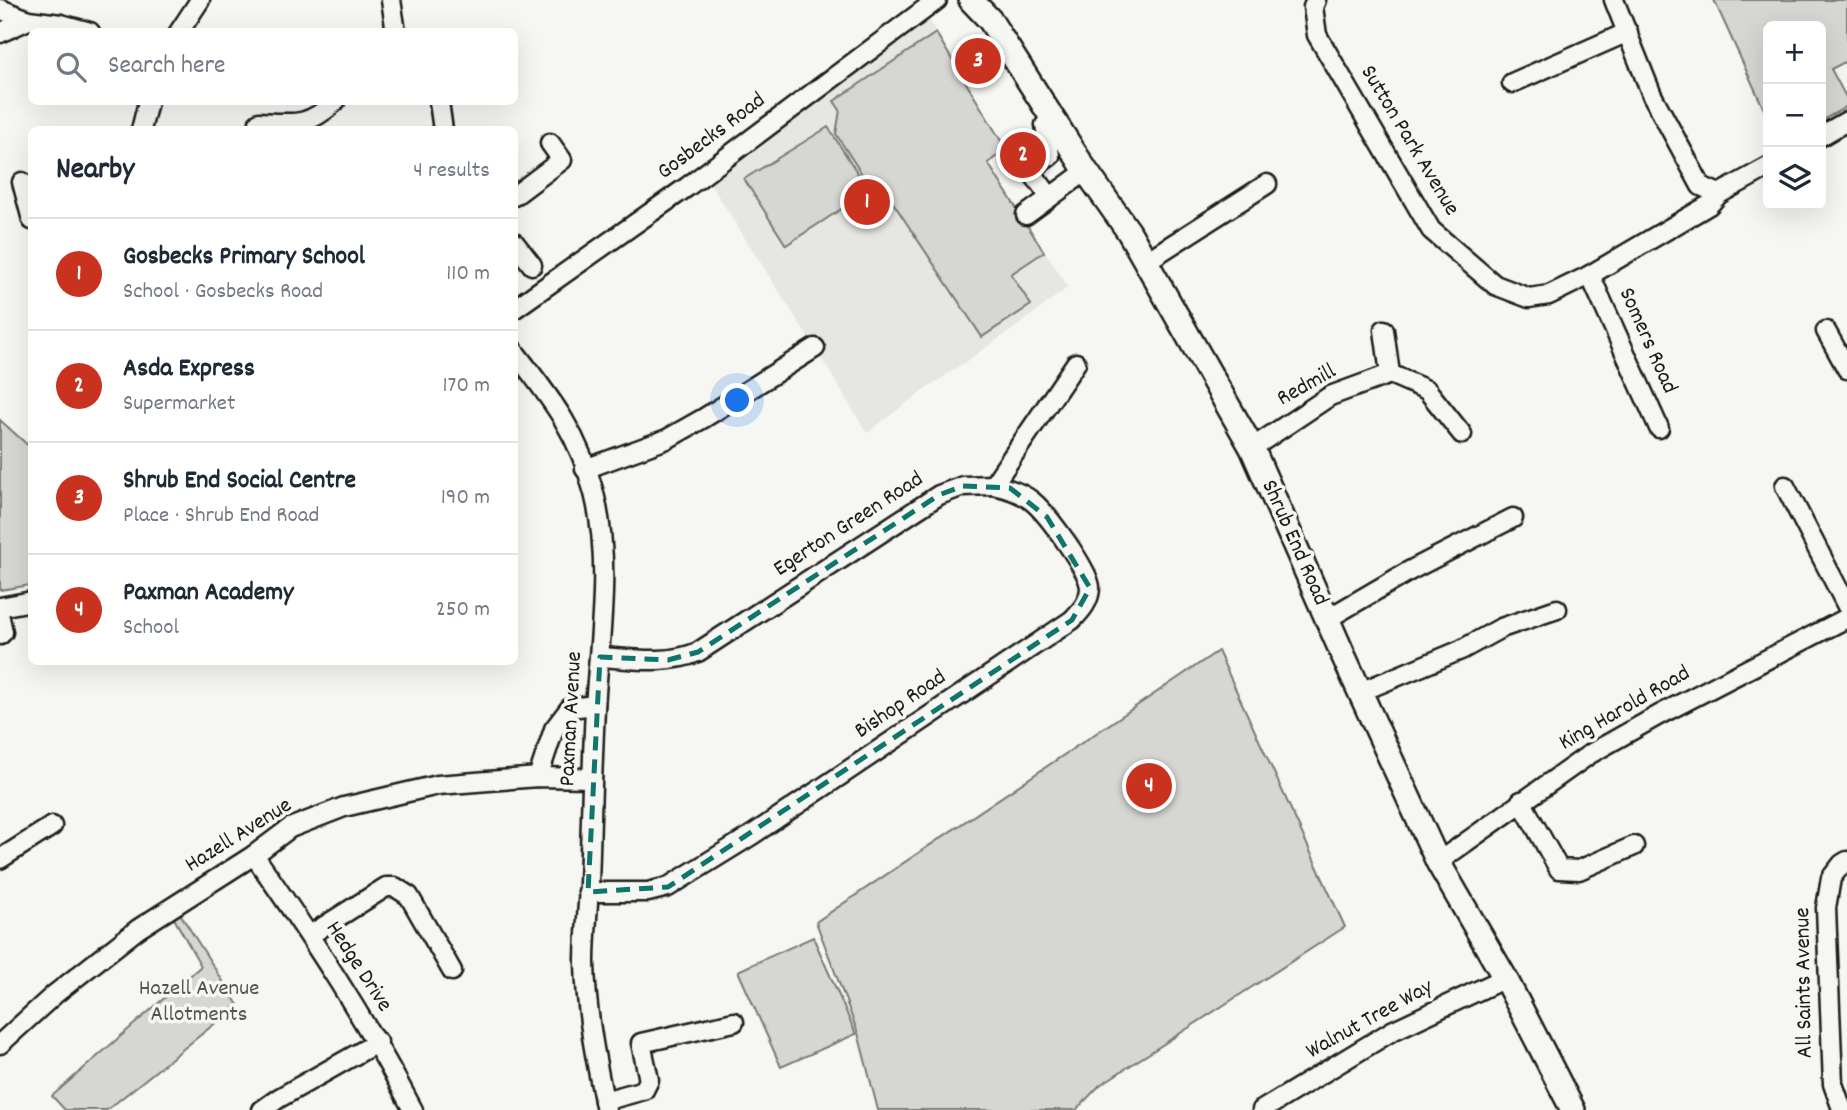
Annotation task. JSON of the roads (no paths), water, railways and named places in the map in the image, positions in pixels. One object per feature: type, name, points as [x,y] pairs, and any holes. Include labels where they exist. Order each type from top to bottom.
[{"type":"main road","name":"Shrub End Road","points":[[971,0],[990,20],[1086,171],[1129,232],[1252,448],[1438,862],[1505,978],[1573,1110]]},
{"type":"street","points":[[182,28],[200,0]]},
{"type":"street","points":[[391,0],[395,28]]},
{"type":"street","name":"Gosbecks Road","points":[[518,306],[687,187],[937,0]]},
{"type":"street","name":"Sutton Park Avenue","points":[[1315,0],[1313,7],[1317,35],[1431,230],[1495,285],[1529,299],[1549,295],[1590,275],[1709,205],[1719,194],[1763,170]]},
{"type":"street","points":[[1614,0],[1653,95],[1701,186],[1719,194]]},
{"type":"street","points":[[0,9],[28,20],[77,28]]},
{"type":"street","points":[[0,33],[28,20]]},
{"type":"street","points":[[1512,83],[1629,32]]},
{"type":"street","points":[[142,126],[147,105]]},
{"type":"street","points":[[260,122],[282,126],[300,123],[319,116],[332,105]]},
{"type":"street","points":[[439,105],[442,126]]},
{"type":"street","points":[[1050,197],[1030,170],[1050,156],[1045,125],[1053,118]]},
{"type":"street","points":[[1826,133],[1847,121]]},
{"type":"street","points":[[550,144],[573,176]]},
{"type":"street","points":[[518,193],[562,160]]},
{"type":"street","points":[[1026,215],[1086,171]]},
{"type":"street","points":[[22,182],[28,204]]},
{"type":"street","points":[[1145,262],[1267,184]]},
{"type":"street","points":[[518,247],[532,265]]},
{"type":"street","name":"Somers Road","points":[[1590,275],[1659,428]]},
{"type":"street","points":[[1384,330],[1390,374],[1427,390],[1461,434]]},
{"type":"street","points":[[1826,331],[1847,369]]},
{"type":"street","points":[[585,469],[667,439],[715,412],[815,348]]},
{"type":"street","name":"Paxman Avenue","points":[[518,356],[560,411],[575,437],[594,493],[601,529],[603,562],[600,657],[595,705],[585,965],[593,1046],[605,1105]]},
{"type":"street","points":[[993,485],[1076,363]]},
{"type":"street","name":"Redmill","points":[[1252,448],[1330,396],[1390,374]]},
{"type":"street","name":"Egerton Green Road","points":[[600,657],[667,660],[684,658],[698,652],[939,495],[963,486],[993,485]]},
{"type":"street","name":"Bishop Road","points":[[589,892],[648,892],[668,887],[752,835],[1072,620],[1081,611],[1088,599],[1090,588],[1086,575],[1061,536],[1033,502],[1010,488],[993,485]]},
{"type":"street","points":[[1785,486],[1847,606]]},
{"type":"street","points":[[1327,619],[1399,576],[1513,518]]},
{"type":"street","points":[[0,607],[28,602]]},
{"type":"street","points":[[1360,692],[1461,650],[1501,628],[1557,609]]},
{"type":"street","points":[[0,618],[3,632],[0,635]]},
{"type":"street","name":"King Harold Road","points":[[1438,862],[1590,754],[1659,715],[1847,618]]},
{"type":"street","points":[[538,777],[554,729],[570,708],[595,705]]},
{"type":"street","name":"Hazell Avenue","points":[[0,1044],[55,994],[138,929],[254,855],[290,828],[344,807],[438,785],[538,777],[592,778]]},
{"type":"street","points":[[1521,801],[1559,869],[1579,870],[1634,846]]},
{"type":"street","points":[[0,859],[52,826]]},
{"type":"street","name":"Hedge Drive","points":[[254,855],[310,935],[377,1042],[413,1110]]},
{"type":"street","name":"All Saints Avenue","points":[[1843,1108],[1833,1084],[1826,908],[1831,878],[1847,861]]},
{"type":"street","points":[[310,935],[386,887],[395,887],[410,896],[453,971]]},
{"type":"street","name":"Walnut Tree Way","points":[[1262,1110],[1392,1031],[1505,978]]},
{"type":"street","points":[[605,1105],[644,1090],[649,1080],[641,1043],[734,1022]]},
{"type":"street","points":[[262,1110],[377,1042]]},
{"type":"place","name":"Shrub End Social Centre","points":[[978,61]]},
{"type":"place","name":"Asda Express","points":[[1023,155]]},
{"type":"place","name":"Gosbecks Primary School","points":[[867,202]]},
{"type":"place","name":"Paxman Academy","points":[[1149,786]]},
{"type":"park label","name":"Hazell Avenue Allotments","points":[[199,1002]]}]
